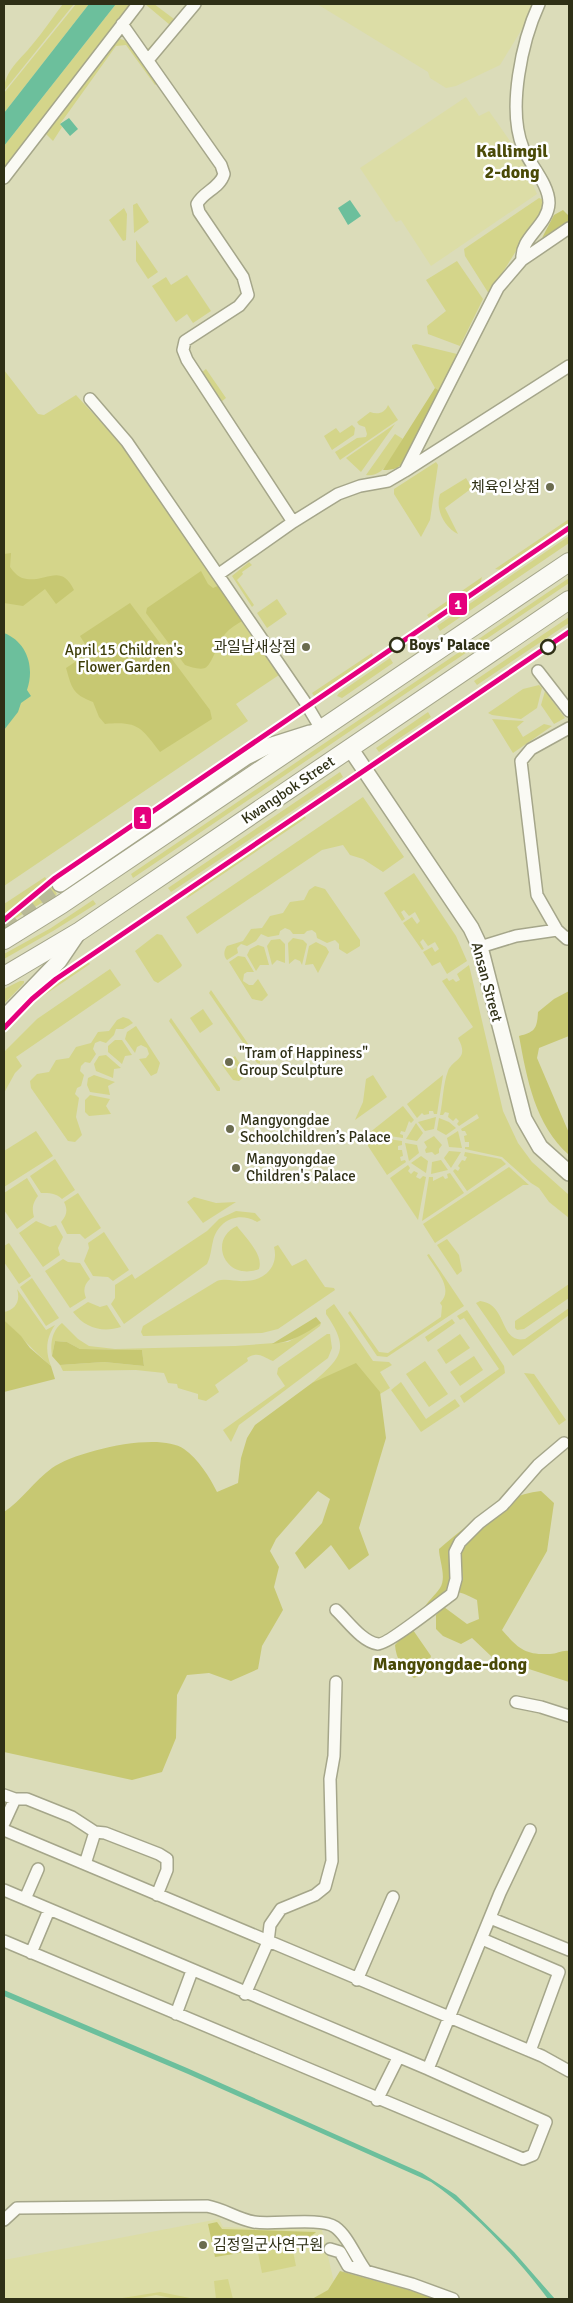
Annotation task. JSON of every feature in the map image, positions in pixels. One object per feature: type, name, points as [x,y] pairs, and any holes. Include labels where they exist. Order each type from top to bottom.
[{"type":"highway","points":[[4,940],[107,874],[569,562]]},
{"type":"highway","name":"Kwangbok Street","points":[[4,976],[80,931],[569,600]]},
{"type":"main road","points":[[60,884],[246,757],[266,747],[321,729]]},
{"type":"main road","name":"Ansan Street","points":[[350,748],[458,908],[480,948],[510,1071],[524,1119],[540,1147],[569,1172]]},
{"type":"main road","points":[[4,1018],[59,961],[80,931]]},
{"type":"street","points":[[4,178],[138,4]]},
{"type":"street","points":[[148,60],[195,4]]},
{"type":"street","points":[[522,260],[521,252],[546,216],[549,202],[546,190],[523,148],[518,128],[517,104],[522,59],[539,4]]},
{"type":"street","points":[[122,24],[221,165],[224,174],[222,179],[197,204],[199,212],[235,264],[247,287],[248,295],[239,306],[185,342],[184,350],[187,360],[292,522]]},
{"type":"street","points":[[405,471],[498,288],[522,260],[569,228]]},
{"type":"street","points":[[219,574],[292,522],[338,494],[360,486],[388,481],[569,366]]},
{"type":"street","points":[[90,399],[127,442],[219,574],[321,729]]},
{"type":"street","points":[[538,671],[569,711]]},
{"type":"street","points":[[569,728],[531,749],[521,761],[537,895],[557,930],[567,939],[569,937]]},
{"type":"street","points":[[480,948],[516,936],[557,930]]},
{"type":"street","points":[[336,1610],[364,1637],[376,1644],[383,1644],[452,1594],[456,1579],[455,1552],[460,1542],[479,1523],[504,1505],[538,1465],[564,1443]]},
{"type":"street","points":[[245,1994],[268,1942],[270,1925],[281,1909],[315,1895],[325,1887],[329,1875],[332,1854],[330,1779],[334,1756],[334,1697],[336,1682]]},
{"type":"street","points":[[516,1702],[541,1706],[569,1716]]},
{"type":"street","points":[[4,1823],[9,1797],[27,1799],[72,1817],[96,1832],[105,1833],[159,1854],[166,1859],[167,1870],[157,1895]]},
{"type":"street","points":[[4,1830],[357,1980],[530,2051],[569,2071]]},
{"type":"street","points":[[428,2069],[490,1918],[530,1830]]},
{"type":"street","points":[[85,1864],[96,1832]]},
{"type":"street","points":[[25,1900],[38,1869]]},
{"type":"street","points":[[4,1890],[245,1994],[428,2069],[546,2122],[533,2155],[523,2159],[377,2100],[4,1941]]},
{"type":"street","points":[[357,1980],[393,1897]]},
{"type":"street","points":[[31,1953],[49,1910]]},
{"type":"street","points":[[490,1918],[569,1950]]},
{"type":"street","points":[[482,1939],[559,1972],[530,2051]]},
{"type":"street","points":[[176,2014],[192,1971]]},
{"type":"street","points":[[377,2100],[398,2058]]},
{"type":"street","points":[[4,2220],[17,2208],[207,2206],[218,2208],[236,2218],[256,2222],[313,2222],[333,2225],[342,2233],[366,2271]]},
{"type":"street","points":[[330,2249],[340,2252],[348,2266],[412,2284],[453,2299]]},
{"type":"shaded area","points":[[89,4],[116,4],[4,146],[4,113]]},
{"type":"shaded area","points":[[317,4],[534,4],[525,24],[500,65],[456,86],[446,88],[430,78],[428,72]]},
{"type":"shaded area","points":[[466,97],[479,116],[489,111],[519,154],[537,194],[431,266],[401,220],[396,222],[360,168]]},
{"type":"shaded area","points":[[69,118],[78,129],[70,136],[60,124]]},
{"type":"shaded area","points":[[350,200],[361,216],[348,225],[338,208]]},
{"type":"shaded area","points":[[4,633],[18,642],[27,656],[30,673],[27,690],[31,696],[21,703],[18,712],[4,730]]},
{"type":"shaded area","points":[[4,1990],[187,2068],[422,2173],[456,2195],[514,2252],[555,2299],[548,2299],[494,2236],[447,2193],[431,2182],[188,2074],[4,1996]]},
{"type":"shaded area","name":"김정일군사연구원","points":[[219,2219],[223,2227],[322,2230],[335,2287],[334,2299],[4,2299],[4,2260]]},
{"type":"green space","points":[[63,4],[74,4],[4,91],[10,71]]},
{"type":"green space","points":[[76,4],[89,4],[4,113],[4,93]]},
{"type":"green space","points":[[116,4],[135,4],[4,172],[4,146]]},
{"type":"green space","points":[[141,4],[145,4],[130,26],[130,20]]},
{"type":"green space","points":[[145,4],[154,4],[174,19],[188,4],[192,4],[149,54],[145,52],[170,25]]},
{"type":"green space","points":[[118,38],[129,42],[159,83],[155,85],[126,45],[116,46],[60,124],[62,127],[53,141],[45,133]]},
{"type":"green space","points":[[539,198],[544,200],[540,213],[489,294],[465,256],[464,249]]},
{"type":"green space","points":[[137,203],[149,222],[134,233],[133,205]]},
{"type":"green space","points":[[124,208],[127,214],[126,240],[123,241],[109,220]]},
{"type":"green space","points":[[563,210],[569,216],[569,221],[542,238],[554,215]]},
{"type":"green space","points":[[136,240],[158,272],[148,279],[136,261]]},
{"type":"green space","points":[[457,261],[483,299],[460,346],[428,334],[427,326],[446,311],[426,280]]},
{"type":"green space","points":[[187,275],[211,311],[193,323],[187,314],[176,322],[152,286],[166,277],[171,285]]},
{"type":"green space","points":[[416,344],[457,354],[440,391],[435,388],[412,347],[412,345]]},
{"type":"green space","points":[[206,369],[226,398],[221,402],[201,373]]},
{"type":"green space","name":"April 15 Children's Flower Garden","points":[[4,370],[38,414],[44,415],[76,395],[133,457],[279,675],[236,704],[248,721],[4,886]]},
{"type":"green space","points":[[435,388],[440,391],[407,459],[396,468],[383,470]]},
{"type":"green space","points":[[388,405],[398,420],[340,460],[335,452],[357,438],[366,437],[365,427],[357,422],[370,412],[383,412]]},
{"type":"green space","points":[[395,424],[361,472],[346,458]]},
{"type":"green space","points":[[352,425],[355,428],[354,435],[332,450],[324,436],[336,428],[340,433]]},
{"type":"green space","points":[[395,434],[403,439],[384,469],[373,475],[366,475]]},
{"type":"green space","points":[[436,462],[438,465],[430,520],[421,537],[394,494],[394,489]]},
{"type":"green space","points":[[466,478],[472,488],[445,508],[458,534],[449,527],[442,517],[439,500],[440,494]]},
{"type":"green space","points":[[569,519],[569,524],[501,570],[495,569]]},
{"type":"green space","points":[[569,536],[569,543],[440,631],[437,626]]},
{"type":"green space","points":[[11,553],[10,567],[20,577],[38,579],[57,575],[69,581],[74,590],[56,604],[45,589],[23,606],[4,603],[4,554]]},
{"type":"green space","points":[[249,562],[252,565],[242,572],[243,574],[237,580],[254,605],[252,607],[232,576]]},
{"type":"green space","points":[[201,571],[208,584],[213,588],[220,585],[244,620],[225,634],[208,666],[200,669],[185,665],[146,613],[147,608]]},
{"type":"green space","points":[[482,577],[480,585],[430,619],[427,615]]},
{"type":"green space","points":[[569,578],[569,583],[133,878],[131,874]]},
{"type":"green space","points":[[277,599],[287,614],[267,628],[257,613]]},
{"type":"green space","points":[[130,603],[210,710],[212,719],[160,752],[138,728],[125,724],[105,724],[99,717],[93,702],[74,690],[66,668],[90,652],[80,636]]},
{"type":"green space","points":[[569,617],[569,623],[477,685],[474,681]]},
{"type":"green space","points":[[372,653],[373,656],[314,696],[312,693]]},
{"type":"green space","points":[[390,658],[393,663],[342,698],[337,696],[339,693]]},
{"type":"green space","points":[[539,685],[542,688],[537,708],[521,719],[488,713],[523,689]]},
{"type":"green space","points":[[545,691],[565,718],[554,724],[541,705]]},
{"type":"green space","points":[[428,712],[431,717],[379,752],[376,748]]},
{"type":"green space","points":[[492,719],[524,721],[517,727],[523,737],[544,724],[552,726],[513,753]]},
{"type":"green space","points":[[340,772],[343,777],[171,892],[168,888]]},
{"type":"green space","points":[[363,797],[404,857],[383,872],[363,859],[350,855],[343,845],[322,850],[197,934],[186,917]]},
{"type":"green space","points":[[304,815],[306,818],[186,899],[191,891]]},
{"type":"green space","points":[[414,873],[456,936],[467,961],[447,974],[440,962],[432,966],[423,952],[432,947],[435,952],[439,949],[435,942],[428,946],[423,939],[420,942],[424,949],[422,950],[403,923],[412,917],[417,924],[420,921],[415,912],[409,916],[404,910],[401,912],[405,919],[402,921],[384,893]]},
{"type":"green space","points":[[45,877],[57,894],[4,925],[4,904]]},
{"type":"green space","points":[[315,886],[325,889],[360,940],[360,946],[347,954],[339,949],[339,944],[335,940],[327,943],[317,938],[316,933],[312,930],[304,934],[293,934],[285,928],[280,931],[279,935],[268,937],[261,934],[256,941],[247,946],[241,944],[237,948],[238,953],[227,960],[224,953],[227,946],[243,941],[251,929],[262,928],[270,916],[283,913],[290,902],[304,900],[309,890]]},
{"type":"green space","points":[[93,900],[96,904],[4,959],[4,954],[51,928]]},
{"type":"green space","points":[[157,934],[162,935],[182,965],[158,983],[154,981],[135,951]]},
{"type":"green space","points":[[293,938],[303,940],[307,944],[302,965],[300,961],[295,959],[289,964],[288,943]]},
{"type":"green space","points":[[280,939],[285,944],[285,963],[277,960],[272,965],[267,946],[271,940]]},
{"type":"green space","points":[[316,942],[326,947],[329,952],[318,973],[313,964],[305,965],[309,946]]},
{"type":"green space","points":[[258,945],[264,947],[269,965],[260,965],[256,971],[247,955],[250,949]]},
{"type":"green space","points":[[238,956],[245,957],[254,972],[244,974],[243,981],[253,985],[258,979],[268,995],[262,1001],[252,999],[229,962]]},
{"type":"green space","points":[[88,961],[90,964],[37,1000],[47,989]]},
{"type":"green space","points":[[469,965],[503,1111],[518,1143],[532,1162],[569,1195],[569,1218],[549,1202],[539,1188],[502,1157],[465,1149],[465,1147],[469,1147],[469,1142],[465,1142],[464,1136],[467,1135],[461,1129],[479,1118],[477,1114],[459,1126],[457,1124],[459,1121],[456,1118],[453,1121],[448,1117],[449,1113],[445,1112],[443,1115],[440,1115],[448,1071],[459,1058],[462,1051],[458,1038],[473,1027],[442,981],[447,978],[449,981],[453,979],[456,982],[460,980],[457,974]]},
{"type":"green space","points":[[110,969],[121,985],[16,1057],[22,1066],[15,1073],[4,1093],[4,1052],[37,1019]]},
{"type":"green space","points":[[24,981],[24,983],[4,1004],[4,989]]},
{"type":"green space","points":[[211,990],[260,1061],[260,1064],[257,1063],[209,993]]},
{"type":"green space","points":[[569,991],[569,1036],[539,1048],[537,1058],[569,1133],[569,1155],[557,1143],[540,1116],[529,1085],[519,1036],[529,1033],[534,1029],[538,1012],[554,999]]},
{"type":"green space","points":[[203,1009],[213,1024],[200,1033],[190,1018]]},
{"type":"green space","points":[[123,1017],[133,1023],[123,1029],[116,1029],[114,1035],[106,1043],[100,1041],[95,1043],[93,1049],[96,1054],[90,1063],[85,1062],[81,1066],[80,1071],[84,1075],[81,1086],[77,1088],[75,1094],[79,1098],[76,1117],[82,1135],[75,1142],[68,1141],[31,1088],[30,1081],[37,1074],[49,1072],[56,1060],[69,1058],[76,1047],[91,1043],[98,1032],[109,1031],[117,1020]]},
{"type":"green space","points":[[171,1018],[220,1088],[220,1091],[217,1091],[169,1021]]},
{"type":"green space","points":[[136,1026],[160,1063],[157,1073],[151,1076],[139,1059],[146,1058],[149,1054],[147,1048],[141,1045],[137,1047],[135,1053],[125,1039],[127,1032]]},
{"type":"green space","points":[[115,1040],[122,1040],[132,1055],[125,1056],[122,1064],[108,1052],[108,1046]]},
{"type":"green space","points":[[106,1055],[121,1068],[114,1069],[113,1078],[96,1071],[94,1064],[99,1056]]},
{"type":"green space","points":[[235,1056],[245,1072],[244,1077],[239,1081],[233,1080],[222,1065],[226,1062],[232,1070],[237,1067],[231,1059]]},
{"type":"green space","points":[[94,1075],[115,1082],[108,1086],[110,1095],[90,1092],[87,1085],[88,1078]]},
{"type":"green space","points":[[373,1075],[387,1097],[355,1120],[363,1102],[366,1079]]},
{"type":"green space","points":[[443,1075],[437,1114],[429,1111],[429,1114],[424,1115],[422,1113],[417,1118],[407,1104]]},
{"type":"green space","points":[[90,1095],[110,1099],[106,1106],[111,1114],[89,1116],[85,1112],[85,1100]]},
{"type":"green space","points":[[403,1106],[414,1120],[411,1123],[409,1121],[405,1132],[401,1131],[400,1134],[403,1135],[403,1138],[369,1133]]},
{"type":"green space","points":[[436,1117],[434,1129],[425,1131],[418,1122]]},
{"type":"green space","points":[[439,1118],[449,1122],[456,1128],[446,1135],[437,1130]]},
{"type":"green space","points":[[416,1123],[423,1133],[417,1141],[406,1139]]},
{"type":"green space","points":[[36,1131],[53,1156],[4,1187],[4,1151]]},
{"type":"green space","points":[[458,1131],[462,1148],[449,1147],[447,1138]]},
{"type":"green space","points":[[368,1136],[402,1141],[402,1145],[398,1146],[398,1150],[402,1150],[403,1156],[400,1157],[401,1161],[405,1160],[406,1162],[387,1175],[368,1146]]},
{"type":"green space","points":[[434,1136],[442,1145],[439,1153],[435,1155],[432,1152],[426,1153],[427,1147],[424,1142]]},
{"type":"green space","points":[[405,1143],[417,1145],[419,1153],[409,1161]]},
{"type":"green space","points":[[449,1151],[461,1152],[451,1168],[444,1158]]},
{"type":"green space","points":[[465,1152],[501,1159],[506,1164],[467,1191],[453,1171],[455,1169],[458,1171],[460,1168],[458,1166],[462,1160],[465,1161],[467,1157],[464,1156]]},
{"type":"green space","points":[[421,1156],[428,1161],[426,1173],[411,1163]]},
{"type":"green space","points":[[55,1159],[75,1190],[62,1199],[55,1194],[41,1193],[30,1176]]},
{"type":"green space","points":[[441,1160],[448,1170],[431,1174],[432,1162]]},
{"type":"green space","points":[[408,1165],[410,1168],[408,1171],[411,1174],[414,1171],[418,1173],[416,1177],[420,1179],[423,1176],[426,1177],[418,1220],[390,1178]]},
{"type":"green space","points":[[509,1167],[529,1185],[523,1185],[435,1243],[423,1224]]},
{"type":"green space","points":[[450,1173],[464,1193],[422,1221],[429,1177],[433,1177],[433,1181],[443,1176],[445,1179],[448,1178],[447,1174]]},
{"type":"green space","points":[[27,1178],[38,1196],[33,1207],[34,1217],[17,1229],[4,1210],[4,1193]]},
{"type":"green space","points":[[78,1193],[101,1228],[85,1239],[80,1234],[67,1234],[61,1222],[66,1212],[64,1202]]},
{"type":"green space","points":[[194,1197],[216,1203],[236,1202],[203,1223],[187,1202]]},
{"type":"green space","points":[[236,1211],[255,1213],[261,1220],[257,1222],[243,1217],[224,1223],[219,1228],[213,1241],[207,1264],[124,1324],[111,1304],[115,1298],[115,1285],[132,1274],[135,1279],[207,1231],[219,1219]]},
{"type":"green space","points":[[36,1221],[50,1227],[56,1225],[63,1237],[58,1248],[60,1255],[43,1267],[19,1233]]},
{"type":"green space","points":[[237,1226],[256,1252],[259,1258],[259,1269],[237,1270],[224,1258],[223,1240],[228,1232]]},
{"type":"green space","points":[[104,1232],[129,1270],[113,1281],[108,1277],[93,1276],[84,1261],[89,1248],[88,1243]]},
{"type":"green space","points":[[447,1239],[459,1255],[462,1271],[457,1275],[437,1245]]},
{"type":"green space","points":[[9,1243],[31,1276],[19,1284],[4,1262],[4,1246]]},
{"type":"green space","points":[[278,1245],[292,1266],[306,1259],[325,1287],[334,1288],[335,1290],[278,1329],[262,1333],[143,1336],[141,1332],[143,1326],[217,1281],[252,1280],[264,1275],[272,1266],[275,1254],[274,1247]]},
{"type":"green space","points":[[429,1254],[464,1306],[387,1357],[377,1356],[348,1313],[350,1311],[379,1352],[388,1353],[441,1317],[442,1306],[440,1303],[444,1297],[445,1285],[427,1255]]},
{"type":"green space","points":[[63,1259],[68,1262],[80,1263],[90,1279],[86,1283],[86,1298],[70,1308],[45,1271]]},
{"type":"green space","points":[[32,1278],[59,1318],[46,1326],[20,1287]]},
{"type":"green space","points":[[569,1284],[569,1298],[524,1329],[517,1330],[515,1328],[515,1321]]},
{"type":"green space","points":[[17,1289],[46,1330],[55,1325],[47,1345],[51,1366],[4,1320],[4,1312],[14,1307],[18,1301]]},
{"type":"green space","points":[[480,1301],[489,1304],[495,1309],[511,1336],[517,1339],[525,1339],[569,1308],[569,1315],[513,1356],[476,1303]]},
{"type":"green space","points":[[88,1302],[100,1307],[107,1305],[121,1327],[101,1329],[94,1328],[83,1322],[73,1312]]},
{"type":"green space","points":[[334,1304],[373,1361],[389,1362],[392,1365],[380,1372],[390,1388],[380,1394],[312,1383],[330,1366],[339,1352],[338,1336],[326,1314],[326,1310]]},
{"type":"green space","points":[[467,1310],[504,1366],[505,1373],[464,1403],[460,1396],[499,1369],[464,1318],[460,1320],[457,1316]]},
{"type":"green space","points":[[316,1317],[321,1323],[309,1331],[298,1337],[272,1344]]},
{"type":"green space","points":[[452,1319],[455,1323],[428,1342],[425,1337]]},
{"type":"green space","points":[[4,1320],[21,1336],[30,1348],[51,1366],[55,1379],[4,1392]]},
{"type":"green space","points":[[62,1323],[78,1339],[89,1346],[115,1349],[235,1346],[288,1342],[321,1323],[320,1326],[273,1361],[258,1355],[247,1358],[248,1361],[215,1385],[219,1392],[206,1401],[198,1399],[198,1394],[178,1388],[177,1384],[168,1383],[164,1373],[136,1370],[63,1371],[60,1365],[104,1362],[144,1366],[142,1350],[80,1349],[67,1342],[55,1341],[52,1356],[52,1338],[56,1329]]},
{"type":"green space","points":[[327,1334],[330,1334],[332,1348],[328,1358],[239,1425],[231,1442],[223,1430],[285,1386],[277,1374],[278,1368]]},
{"type":"green space","points":[[460,1334],[470,1348],[446,1364],[437,1350]]},
{"type":"green space","points":[[55,1341],[67,1342],[80,1349],[142,1350],[144,1366],[104,1362],[60,1365],[52,1356]]},
{"type":"green space","points":[[474,1356],[483,1370],[460,1386],[450,1372]]},
{"type":"green space","points":[[425,1361],[448,1394],[429,1407],[406,1374]]},
{"type":"green space","points":[[356,1363],[380,1392],[386,1438],[359,1528],[369,1555],[349,1570],[331,1545],[305,1569],[295,1553],[322,1523],[330,1499],[318,1491],[276,1539],[270,1551],[279,1567],[274,1587],[283,1610],[262,1646],[258,1669],[231,1681],[209,1673],[187,1675],[177,1695],[176,1738],[162,1772],[132,1780],[4,1752],[4,1512],[52,1468],[79,1455],[118,1445],[138,1443],[156,1442],[172,1444],[184,1449],[203,1469],[217,1492],[238,1483],[241,1458],[247,1438],[255,1425],[312,1383]]},
{"type":"green space","points":[[524,1373],[534,1374],[566,1420],[559,1425]]},
{"type":"green space","points":[[401,1382],[426,1419],[455,1399],[460,1406],[421,1432],[391,1390]]},
{"type":"green space","points":[[541,1491],[554,1503],[547,1551],[502,1630],[517,1646],[528,1652],[550,1654],[569,1651],[569,1682],[492,1657],[472,1638],[461,1644],[443,1636],[436,1629],[436,1615],[444,1607],[467,1624],[479,1619],[477,1600],[467,1595],[453,1591],[448,1592],[423,1610],[442,1584],[443,1574],[439,1549],[486,1512],[513,1498]]},
{"type":"green space","points":[[413,1630],[431,1656],[426,1673],[414,1678],[401,1664],[395,1645],[404,1635]]},
{"type":"green space","points":[[217,2222],[222,2229],[316,2232],[309,2237],[284,2245],[215,2257],[208,2224]]},
{"type":"green space","points":[[292,2246],[296,2266],[262,2273],[258,2253]]},
{"type":"green space","points":[[340,2271],[441,2299],[312,2299],[328,2290]]},
{"type":"green space","points":[[228,2279],[233,2299],[216,2299],[214,2281]]},
{"type":"green space","points":[[160,2292],[195,2299],[176,2299],[156,2295],[135,2299],[116,2299]]},
{"type":"tunnel","points":[[4,928],[60,884]]},
{"type":"transit line","name":"1","points":[[4,920],[55,878],[569,528]]},
{"type":"transit line","name":"1","points":[[4,1028],[32,999],[56,979],[569,632]]},
{"type":"place","name":"체육인상점","points":[[550,487]]},
{"type":"place","name":"Boys' Palace","points":[[397,645]]},
{"type":"place","name":"과일남새상점","points":[[306,647]]},
{"type":"place","name":"\"Tram of Happiness\" Group Sculpture","points":[[229,1062]]},
{"type":"place","name":"Mangyongdae Schoolchildren’s Palace","points":[[230,1129]]},
{"type":"place","name":"Mangyongdae Children's Palace","points":[[236,1168]]},
{"type":"place","name":"김정일군사연구원","points":[[203,2245]]},
{"type":"district","name":"Kallimgil 2-dong","points":[[512,161]]},
{"type":"district","name":"Mangyongdae-dong","points":[[450,1664]]}]
